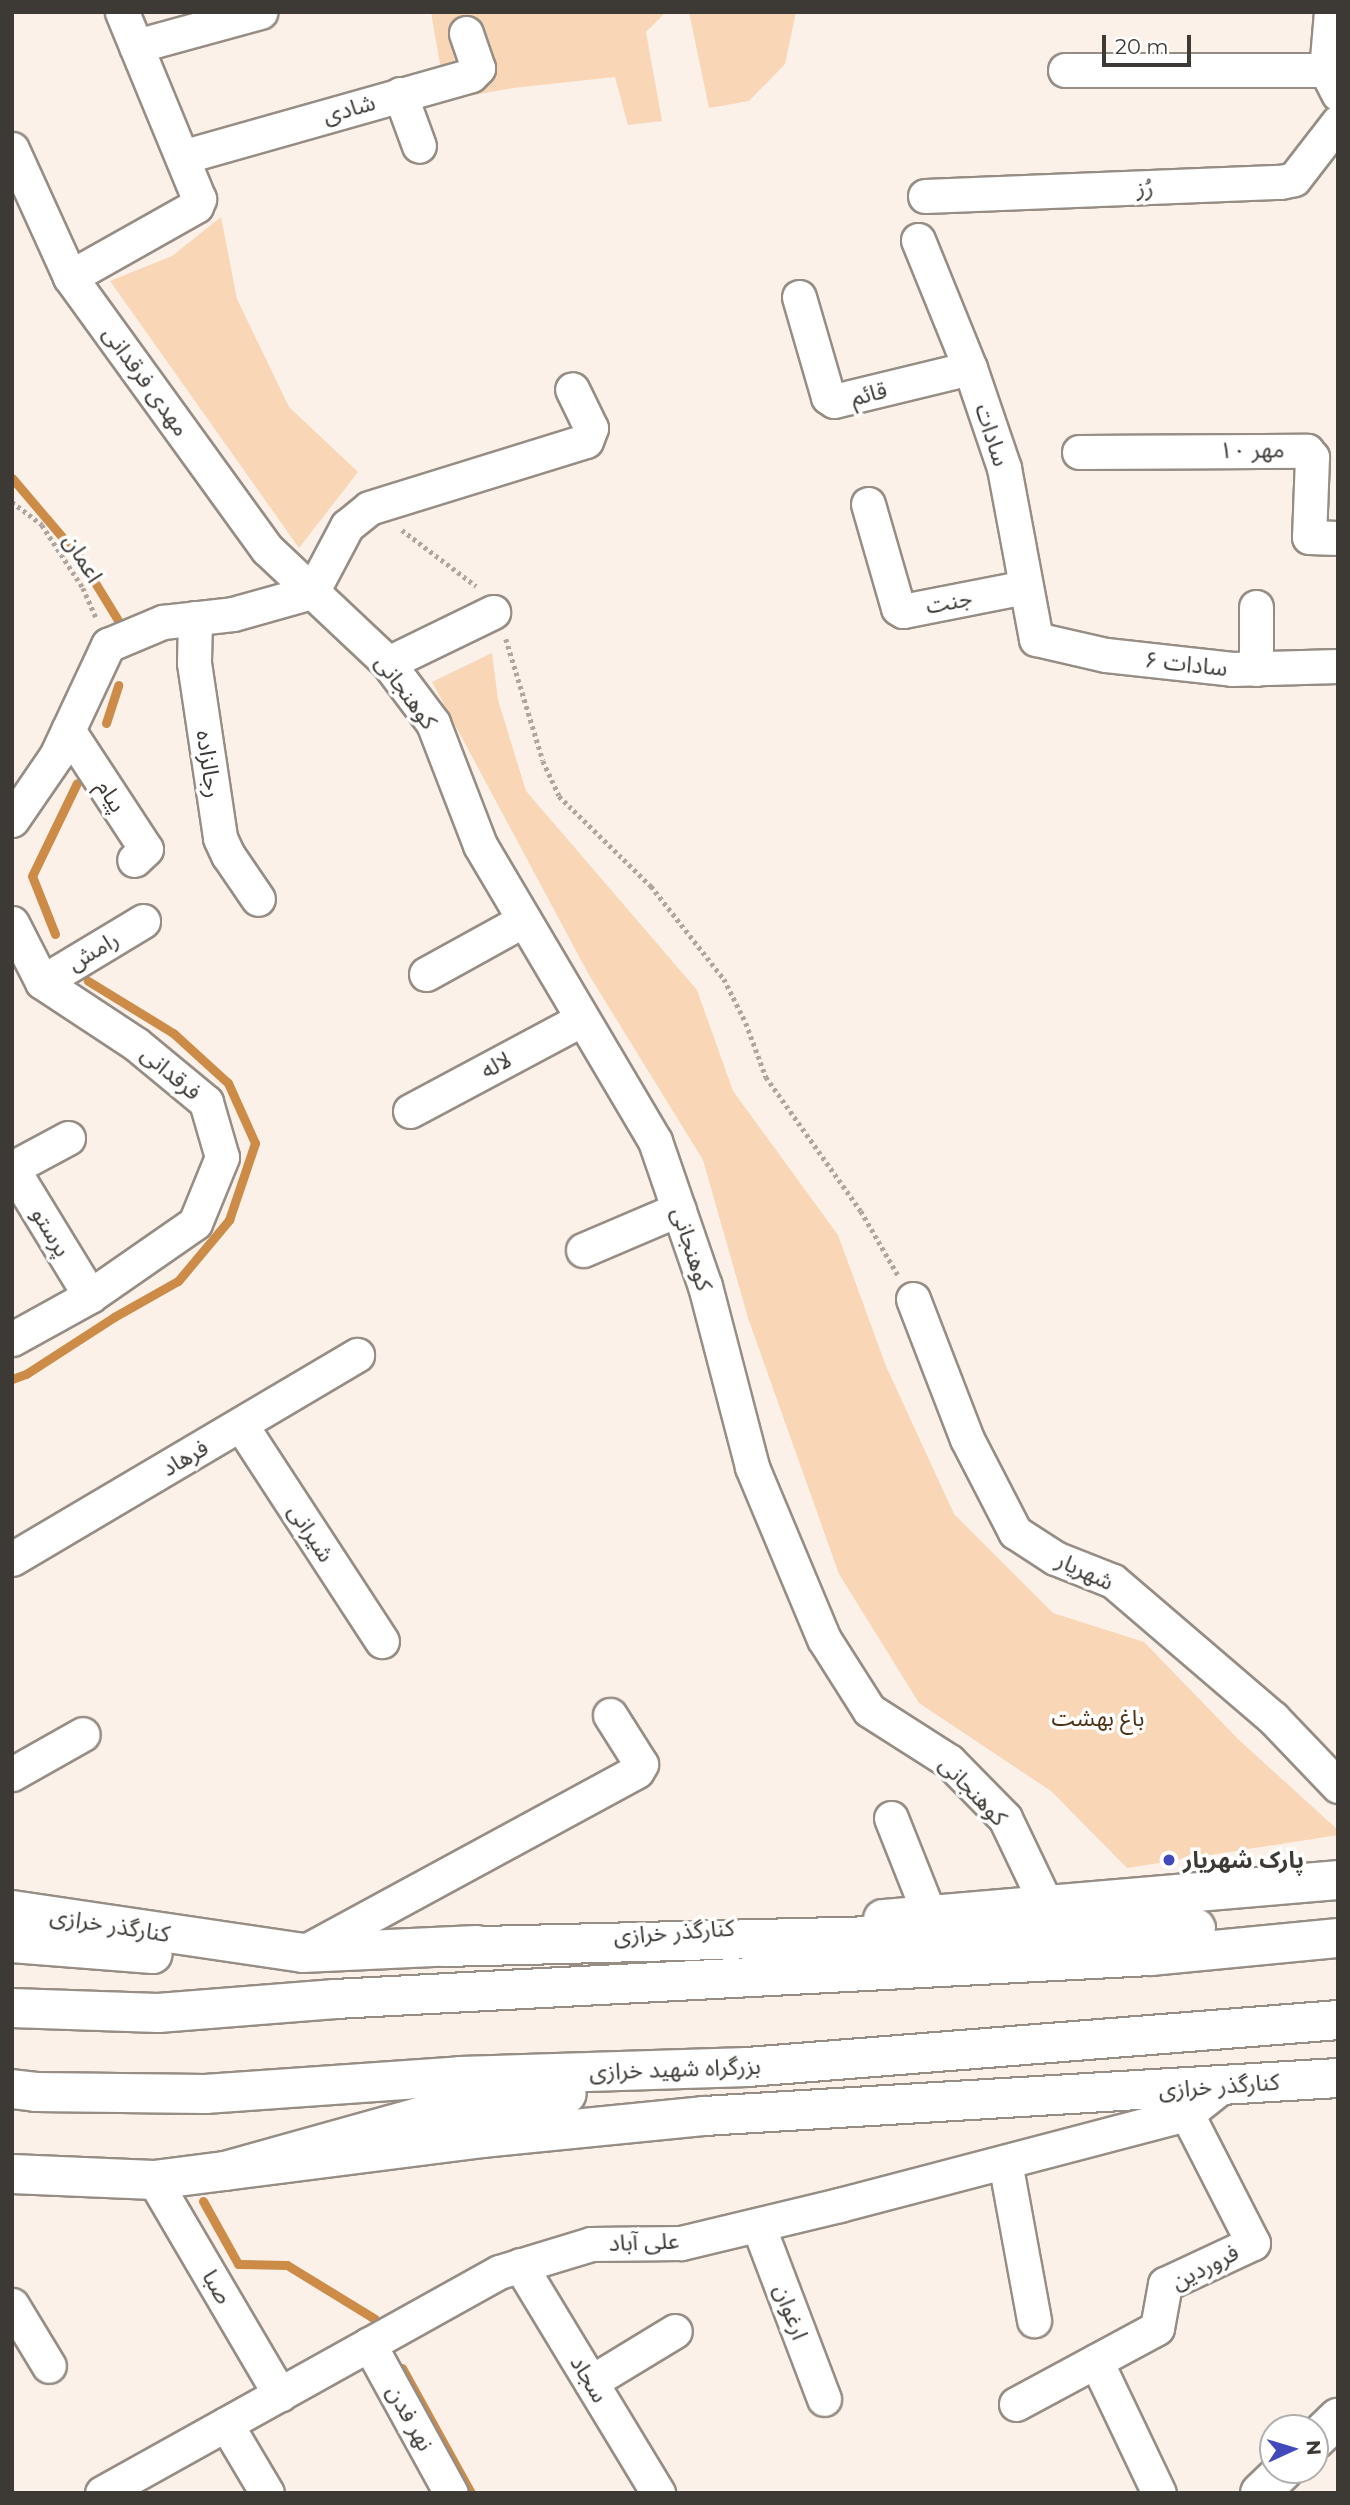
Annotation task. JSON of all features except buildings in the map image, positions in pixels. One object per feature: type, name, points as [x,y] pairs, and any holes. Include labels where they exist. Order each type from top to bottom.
[{"type":"main road","name":"کنارگذر خرازی","points":[[15,1914],[136,1954],[303,1954],[930,1916],[1338,1880]]},
{"type":"main road","points":[[443,1947],[1338,1924]]},
{"type":"main road","points":[[12,2008],[158,2014],[335,1999],[1151,1956],[1338,1938]]},
{"type":"main road","name":"بزرگراه شهید خرازی","points":[[12,2088],[36,2092],[205,2094],[460,2076],[748,2067],[1338,2020]]},
{"type":"main road","points":[[225,2171],[429,2114],[748,2067]]},
{"type":"main road","name":"کنارگذر خرازی","points":[[12,2174],[154,2180],[483,2138],[704,2116],[1338,2078]]},
{"type":"street","points":[[70,277],[196,206],[198,191],[122,12]]},
{"type":"street","points":[[136,46],[260,12]]},
{"type":"street","points":[[1065,71],[1332,82],[1331,12]]},
{"type":"street","name":"شادی","points":[[182,157],[476,73],[478,68],[466,33]]},
{"type":"street","points":[[400,94],[419,146]]},
{"type":"street","name":"رُز","points":[[925,196],[1280,182],[1294,179],[1338,122]]},
{"type":"street","name":"مهدی فرقدانی","points":[[12,149],[70,277],[267,549],[312,592]]},
{"type":"street","name":"سادات","points":[[918,240],[970,368],[1004,468],[1036,639]]},
{"type":"street","name":"قائم","points":[[799,297],[828,397],[834,401],[970,368]]},
{"type":"street","points":[[12,820],[56,756],[108,645],[163,622],[233,614],[312,592],[347,526],[369,508],[586,441],[590,428],[572,389]]},
{"type":"street","name":"مهر ۱۰","points":[[1079,452],[1307,451],[1312,457],[1309,537],[1338,538]]},
{"type":"street","name":"جنت","points":[[868,504],[898,608],[903,611],[1025,587]]},
{"type":"street","name":"کوهنجانی","points":[[312,592],[388,663],[433,723],[480,845],[655,1141],[705,1286],[752,1467],[824,1639],[869,1710],[949,1761],[1005,1818],[1047,1906]]},
{"type":"street","points":[[1256,607],[1256,669]]},
{"type":"street","points":[[388,663],[493,612]]},
{"type":"street","name":"رجالزاده","points":[[195,618],[194,663],[220,838],[228,855],[258,899]]},
{"type":"street","name":"سادات ۶","points":[[1036,639],[1106,655],[1256,669],[1338,666]]},
{"type":"street","name":"پیام","points":[[68,730],[146,849],[134,860]]},
{"type":"street","points":[[426,974],[524,920]]},
{"type":"street","name":"رامش","points":[[42,982],[143,921]]},
{"type":"street","points":[[12,924],[42,982]]},
{"type":"street","name":"فرقدانی","points":[[12,1339],[90,1296],[195,1223],[222,1157],[206,1102],[136,1044],[42,982]]},
{"type":"street","name":"لاله","points":[[411,1111],[582,1019]]},
{"type":"street","points":[[12,1168],[68,1138]]},
{"type":"street","name":"پرستو","points":[[12,1168],[90,1296]]},
{"type":"street","points":[[583,1250],[679,1209]]},
{"type":"street","name":"شهریار","points":[[913,1299],[967,1439],[1015,1532],[1055,1558],[1113,1581],[1273,1718],[1338,1786]]},
{"type":"street","name":"فرهاد","points":[[12,1559],[357,1355]]},
{"type":"street","name":"شیرانی","points":[[241,1425],[382,1641]]},
{"type":"street","points":[[303,1954],[637,1771],[641,1764],[610,1714]]},
{"type":"street","points":[[12,1774],[83,1734]]},
{"type":"street","points":[[891,1818],[930,1916]]},
{"type":"street","name":"علی آباد","points":[[102,2493],[499,2272],[591,2244],[681,2242],[1005,2162],[1187,2115],[1221,2087]]},
{"type":"street","name":"فروردین","points":[[1016,2404],[1157,2328],[1165,2284],[1253,2243],[1187,2115]]},
{"type":"street","points":[[1005,2162],[1034,2320]]},
{"type":"street","name":"صبا","points":[[154,2180],[280,2395]]},
{"type":"street","name":"ارغوان","points":[[758,2225],[824,2399]]},
{"type":"street","name":"سجاد","points":[[520,2266],[658,2493]]},
{"type":"street","points":[[12,2305],[49,2366]]},
{"type":"street","points":[[591,2382],[675,2331]]},
{"type":"street","name":"نهر فدن","points":[[369,2344],[451,2493]]},
{"type":"street","points":[[1096,2361],[1159,2493]]},
{"type":"street","points":[[226,2424],[267,2493]]},
{"type":"path","name":"اعمان","points":[[12,502],[42,525],[83,588],[108,645]]},
{"type":"path","points":[[369,508],[471,580],[503,628],[543,761],[559,796],[651,886],[724,979],[746,1023],[766,1077],[861,1211],[913,1299]]},
{"type":"green space","points":[[431,12],[666,12],[646,32],[662,121],[628,125],[615,77],[513,88],[446,100]]},
{"type":"green space","points":[[689,12],[796,12],[785,64],[749,101],[709,108]]},
{"type":"green space","points":[[221,217],[237,299],[289,407],[358,472],[299,548],[110,281],[172,256]]},
{"type":"green space","name":"باغ بهشت","points":[[492,653],[498,700],[526,791],[697,990],[733,1091],[838,1235],[886,1366],[954,1514],[1053,1613],[1144,1642],[1239,1740],[1338,1830],[1338,1835],[1127,1868],[1051,1791],[919,1703],[839,1574],[748,1318],[703,1160],[589,975],[432,682]]},
{"type":"waterway","points":[[12,478],[80,558],[119,622]]},
{"type":"waterway","points":[[106,723],[118,685]]},
{"type":"waterway","points":[[55,934],[32,876],[77,783]]},
{"type":"waterway","points":[[12,1379],[26,1374],[114,1317],[178,1281],[229,1220],[255,1143],[228,1083],[173,1033],[88,981]]},
{"type":"waterway","points":[[203,2201],[238,2264],[287,2265],[375,2319]]},
{"type":"waterway","points":[[402,2368],[471,2493]]},
{"type":"place","name":"پارک شهریار","points":[[1169,1860]]}]
